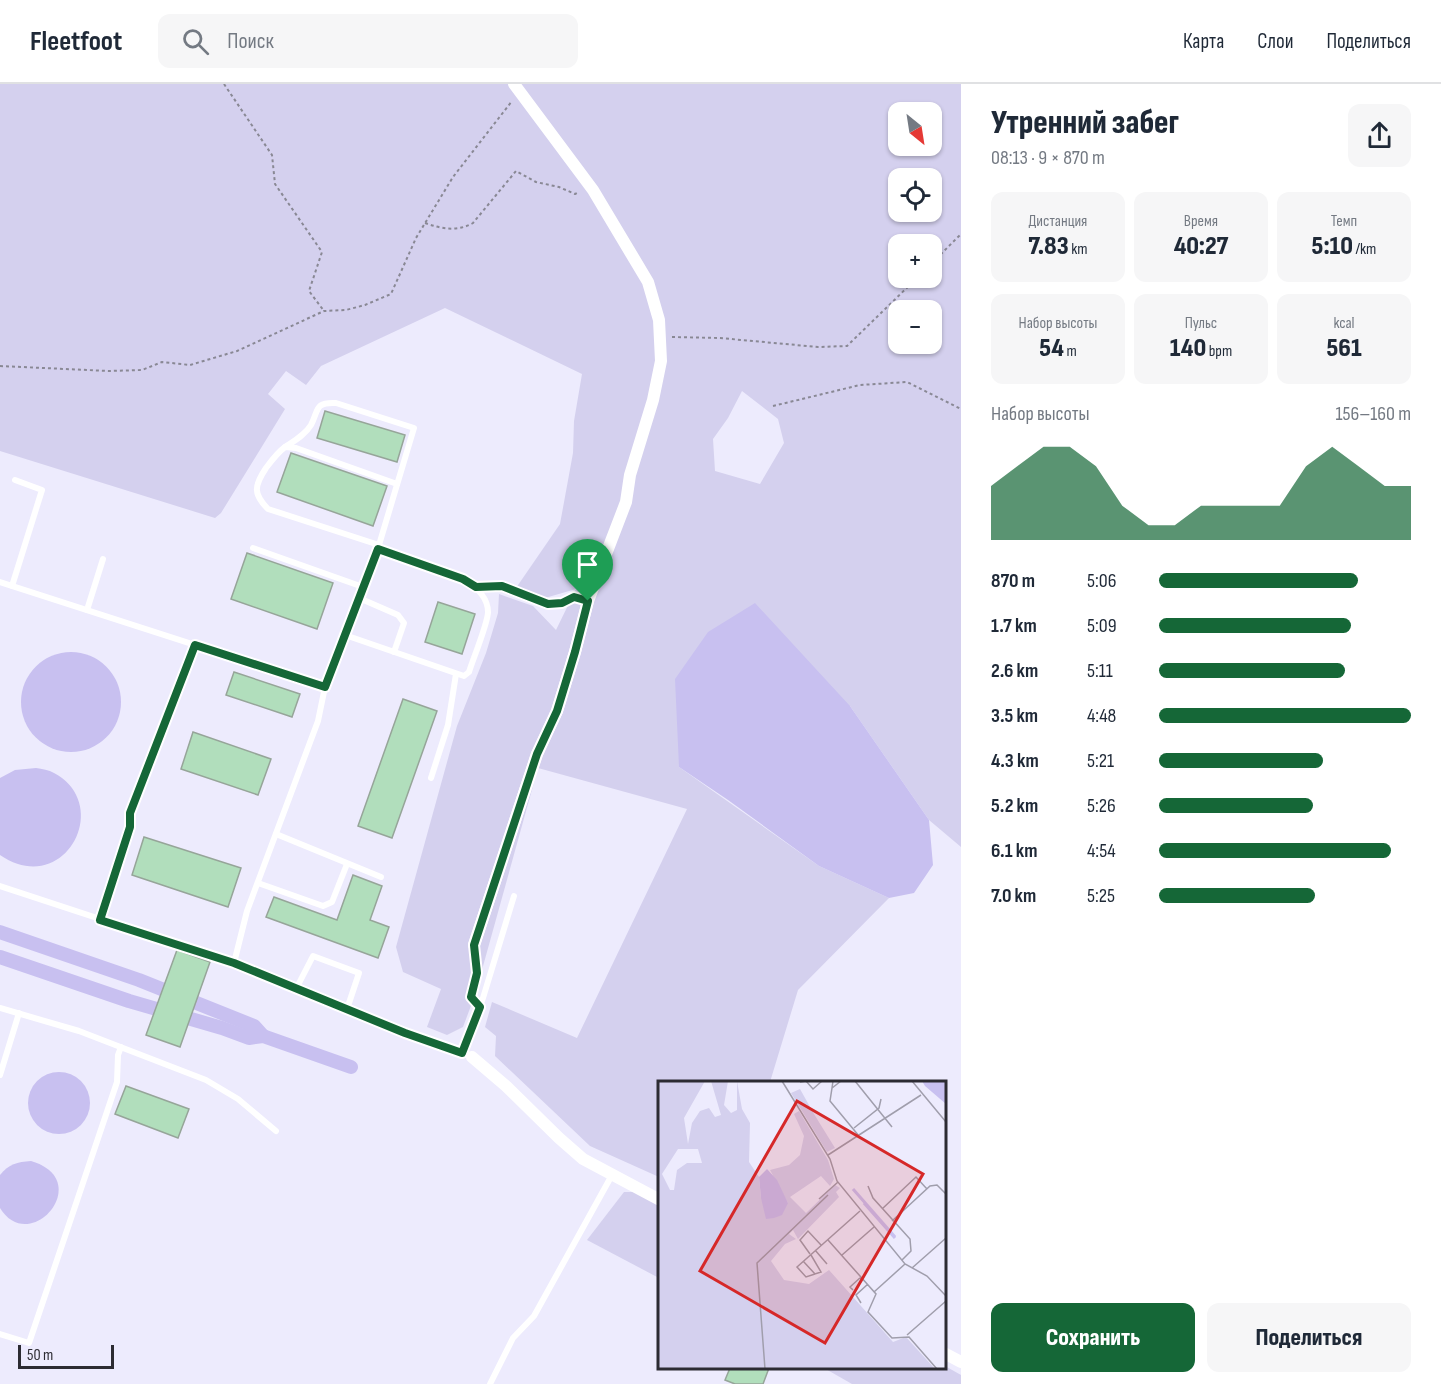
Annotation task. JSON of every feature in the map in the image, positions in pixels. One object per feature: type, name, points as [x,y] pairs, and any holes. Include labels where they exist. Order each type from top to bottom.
[{"type":"street","points":[[474,945],[537,754],[557,711],[588,601],[626,502],[630,475],[653,400],[661,361],[659,320],[648,282],[590,186],[517,88]]},
{"type":"street","points":[[467,1055],[506,1086],[582,1159],[658,1199]]},
{"type":"street","points":[[946,1354],[961,1362]]},
{"type":"lane","points":[[234,963],[247,911],[318,721],[325,687],[378,547],[414,428],[326,403],[316,410],[310,425],[302,436],[278,452],[257,482],[260,501],[268,510],[378,547],[463,579],[476,587],[483,596],[488,612],[469,672],[464,676],[345,635]]},
{"type":"lane","points":[[285,447],[296,447],[397,484]]},
{"type":"lane","points":[[12,586],[42,490],[15,480]]},
{"type":"lane","points":[[253,548],[363,587]]},
{"type":"lane","points":[[87,610],[103,559]]},
{"type":"lane","points":[[0,582],[325,687]]},
{"type":"lane","points":[[476,587],[502,586],[548,604],[562,603],[574,597],[588,601]]},
{"type":"lane","points":[[359,598],[398,615],[404,622],[394,652]]},
{"type":"lane","points":[[100,920],[130,827],[130,813],[195,645]]},
{"type":"lane","points":[[431,778],[448,725],[456,674]]},
{"type":"lane","points":[[276,834],[381,877]]},
{"type":"lane","points":[[258,883],[323,906],[332,902],[347,864]]},
{"type":"lane","points":[[0,886],[234,963],[405,1033],[467,1055],[514,896]]},
{"type":"lane","points":[[296,989],[313,956],[359,973],[347,1009]]},
{"type":"lane","points":[[0,1008],[79,1031],[206,1080],[238,1100],[276,1131]]},
{"type":"lane","points":[[0,1075],[19,1013]]},
{"type":"lane","points":[[0,1334],[29,1343],[117,1082],[118,1055],[121,1047]]},
{"type":"lane","points":[[490,1384],[513,1338],[534,1316],[612,1175]]},
{"type":"path","points":[[224,84],[272,155],[275,184],[322,252],[309,291],[324,311]]},
{"type":"path","points":[[0,366],[109,371],[142,370],[162,362],[190,365],[237,351],[324,311],[346,310],[391,294],[425,223],[453,177],[517,88]]},
{"type":"path","points":[[425,223],[448,230],[464,229],[473,223],[516,171],[536,182],[559,187],[575,194],[590,186]]},
{"type":"path","points":[[942,253],[961,234]]},
{"type":"path","points":[[660,337],[720,338],[818,347],[847,346],[907,288]]},
{"type":"path","points":[[773,406],[860,385],[908,382],[961,409]]},
{"type":"path","points":[[474,945],[477,973],[471,997],[480,1007]]},
{"type":"shaded area","points":[[0,84],[961,84],[961,847],[929,820],[850,706],[679,767],[819,866],[889,898],[798,990],[770,1081],[658,1081],[658,1177],[590,1146],[495,1056],[496,1036],[485,1027],[492,1002],[577,1038],[687,809],[538,768],[475,995],[463,1027],[447,1035],[427,1027],[441,989],[403,972],[396,947],[457,726],[486,653],[498,613],[499,594],[533,606],[556,630],[576,589],[545,598],[516,588],[560,524],[573,453],[574,421],[582,374],[445,308],[321,366],[306,385],[286,371],[268,394],[285,409],[221,513],[215,518],[0,451]],"holes":[[[742,391],[778,419],[784,443],[760,484],[715,471],[713,439],[728,418]]]},
{"type":"shaded area","points":[[755,603],[850,706],[929,820],[933,865],[914,893],[889,898],[819,866],[679,767],[675,679],[708,632]]},
{"type":"shaded area","points":[[71,652],[90,656],[106,667],[117,683],[121,702],[117,721],[106,737],[90,748],[71,752],[52,748],[36,737],[25,721],[21,702],[25,683],[36,667],[52,656]]},
{"type":"shaded area","points":[[36,768],[54,773],[72,788],[80,806],[80,825],[74,842],[61,857],[44,865],[23,865],[0,855],[0,778],[15,770]]},
{"type":"shaded area","points":[[53,1072],[65,1072],[81,1081],[88,1091],[90,1103],[88,1115],[81,1125],[65,1134],[53,1134],[42,1129],[33,1120],[28,1109],[28,1097],[33,1086],[42,1077]]},
{"type":"shaded area","points":[[31,1161],[50,1170],[58,1183],[58,1197],[51,1210],[40,1220],[27,1224],[13,1221],[0,1208],[0,1175],[14,1164]]},
{"type":"shaded area","points":[[624,1192],[638,1192],[658,1203],[658,1277],[587,1240]]},
{"type":"shaded area","points":[[946,1367],[961,1375],[961,1384],[852,1384],[826,1369],[946,1369]]},
{"type":"building","points":[[325,411],[405,435],[397,462],[317,438]]},
{"type":"building","points":[[291,453],[387,486],[373,526],[277,492]]},
{"type":"building","points":[[247,553],[333,583],[317,629],[231,599]]},
{"type":"building","points":[[438,602],[475,614],[462,654],[425,642]]},
{"type":"building","points":[[234,672],[300,694],[292,717],[226,695]]},
{"type":"building","points":[[403,699],[437,711],[392,838],[358,826]]},
{"type":"building","points":[[193,732],[271,759],[258,795],[181,769]]},
{"type":"building","points":[[144,837],[241,868],[228,907],[132,875]]},
{"type":"building","points":[[353,875],[382,886],[370,920],[389,927],[378,958],[266,917],[274,897],[337,920]]},
{"type":"building","points":[[177,950],[210,962],[180,1047],[146,1035]]},
{"type":"building","points":[[126,1086],[189,1109],[178,1138],[115,1114]]},
{"type":"building","points":[[730,1369],[769,1369],[763,1384],[735,1384],[725,1380]]},
{"type":"waterway","points":[[0,932],[139,980],[254,1026],[263,1036]]},
{"type":"waterway","points":[[0,957],[129,1001],[249,1038],[263,1036],[351,1067]]},
{"type":"route","points":[[378,549],[463,579],[476,587],[502,586],[548,604],[562,603],[574,597],[588,601],[557,711],[537,754],[474,945],[477,973],[471,997],[480,1007],[462,1053],[405,1033],[234,963],[100,920],[130,827],[130,813],[195,645],[325,687],[378,549]]}]
